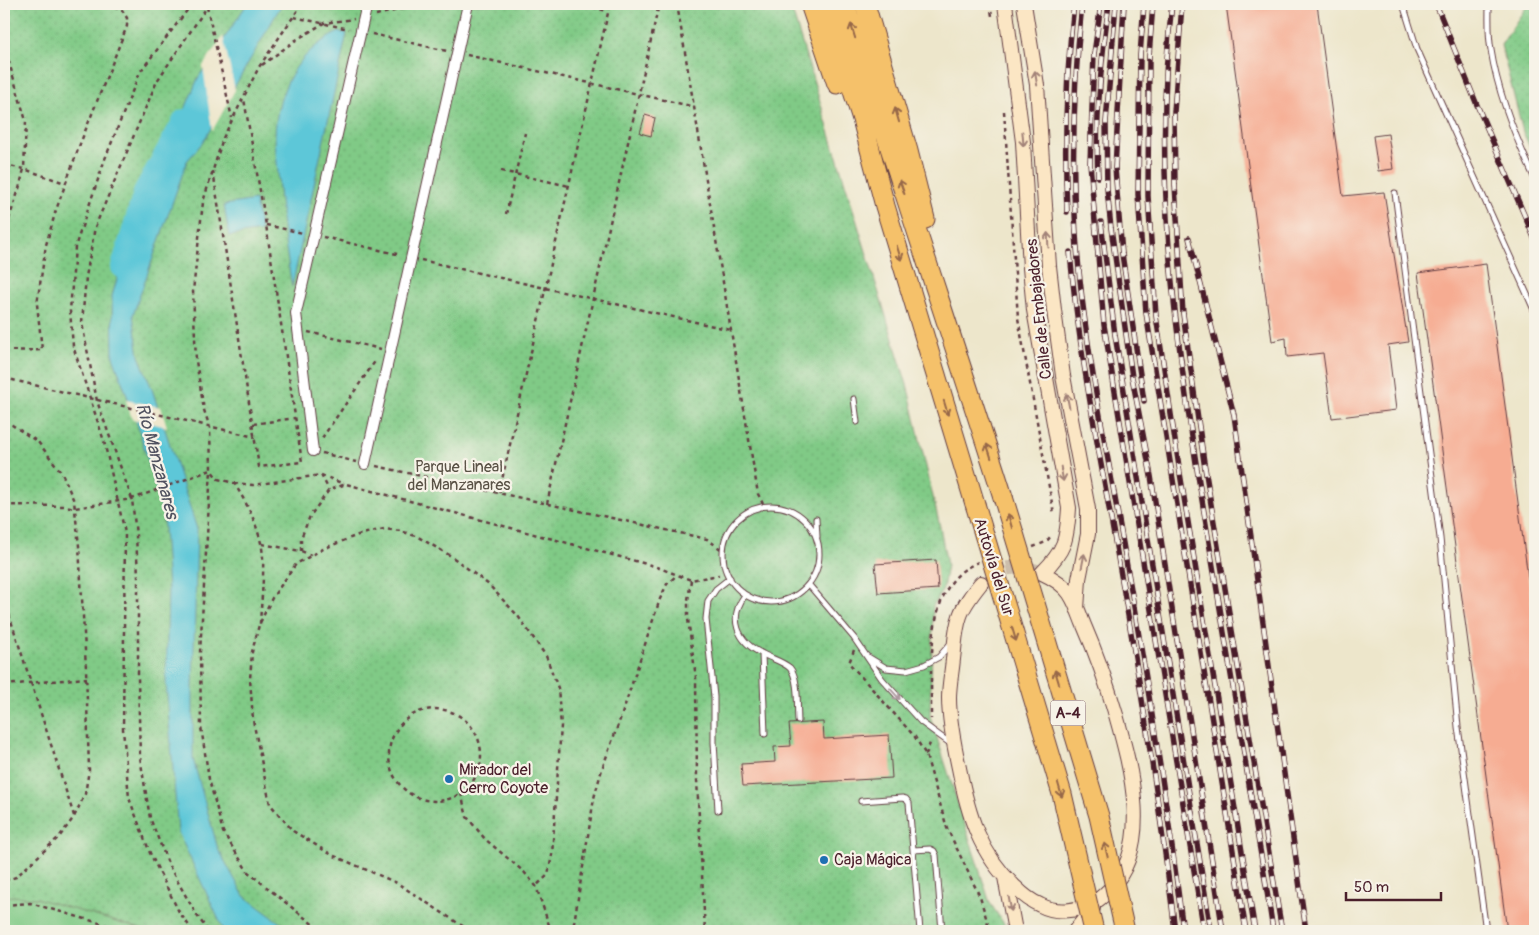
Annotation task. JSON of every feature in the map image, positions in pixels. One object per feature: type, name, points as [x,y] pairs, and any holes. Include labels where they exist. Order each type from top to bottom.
[{"type":"highway","points":[[810,4],[855,135],[885,206]]},
{"type":"highway","points":[[825,4],[862,119],[885,206]]},
{"type":"highway","points":[[845,4],[889,148],[956,349]]},
{"type":"highway","points":[[865,4],[908,151],[956,349]]},
{"type":"highway","name":"Autovía del Sur","points":[[885,206],[1062,794],[1094,931]]},
{"type":"highway","name":"Autovía del Sur","points":[[956,349],[1099,816],[1125,931]]},
{"type":"main road","name":"Calle de Embajadores","points":[[1005,4],[1023,142],[1034,310],[1068,508],[1068,533],[1061,551],[1042,573],[1063,586],[1074,601],[1077,610]]},
{"type":"main road","name":"Calle de Embajadores","points":[[1024,4],[1037,85],[1049,266],[1054,310],[1063,376],[1088,509],[1088,534],[1079,579],[1077,610]]},
{"type":"main road","points":[[981,583],[960,615],[955,638],[949,698],[954,746],[964,797],[973,826],[987,853],[1004,877],[1023,895],[1040,906],[1062,911],[1098,901]]},
{"type":"main road","points":[[1075,931],[1098,901],[1118,882],[1129,860],[1134,836],[1134,794],[1128,760],[1103,672],[1077,610]]},
{"type":"main road","points":[[1004,877],[1015,931]]},
{"type":"street","points":[[313,451],[296,313],[309,234],[367,4]]},
{"type":"street","points":[[365,464],[468,4]]},
{"type":"lane","points":[[1404,4],[1417,49],[1535,312]]},
{"type":"lane","points":[[1488,4],[1491,49],[1500,87],[1513,128],[1535,179]]},
{"type":"lane","points":[[1395,193],[1440,538],[1458,727],[1486,931]]},
{"type":"lane","points":[[854,399],[857,422]]},
{"type":"lane","points":[[816,519],[816,537],[820,554],[817,570],[809,584],[796,595],[781,602],[764,602],[745,595],[735,587],[728,576],[723,562],[722,550],[726,534],[735,521],[748,511],[764,506],[788,508],[809,524],[816,537]]},
{"type":"lane","points":[[718,810],[714,742],[714,697],[706,619],[708,601],[728,576]]},
{"type":"lane","points":[[809,584],[854,638],[882,679],[921,722],[954,746]]},
{"type":"lane","points":[[745,595],[739,602],[737,611],[736,622],[740,635],[748,645],[762,654],[779,661],[790,669],[795,676],[798,721]]},
{"type":"lane","points":[[866,655],[886,668],[906,670],[924,665],[939,657],[955,638]]},
{"type":"lane","points":[[762,654],[765,734]]},
{"type":"lane","points":[[861,801],[902,798],[906,799],[909,803],[920,931]]},
{"type":"lane","points":[[913,850],[930,849],[936,855],[942,931]]},
{"type":"path","points":[[4,351],[42,350],[37,304],[46,245],[66,183],[126,26],[127,18],[122,10],[103,4]]},
{"type":"path","points":[[192,4],[140,72],[105,159],[75,247],[70,320],[73,346],[104,441],[125,533],[122,729],[129,798],[150,853],[179,912],[193,931]]},
{"type":"path","points":[[208,4],[232,120]]},
{"type":"path","points":[[208,4],[157,81],[95,227],[86,277],[82,323],[97,401],[132,499],[138,576],[140,758],[150,818],[169,866],[196,914],[208,931]]},
{"type":"path","points":[[302,4],[259,67],[222,138],[204,202],[192,291],[196,361],[204,410],[210,428],[211,470],[200,652],[200,727],[209,778],[223,832],[248,872],[321,931]]},
{"type":"path","points":[[259,67],[296,40],[324,23],[364,17],[424,4]]},
{"type":"path","points":[[577,4],[608,11]]},
{"type":"path","points":[[499,493],[610,4]]},
{"type":"path","points":[[547,504],[659,4]]},
{"type":"path","points":[[677,4],[758,494],[764,506]]},
{"type":"path","points":[[990,4],[993,23]]},
{"type":"path","points":[[293,16],[695,107]]},
{"type":"path","points":[[4,46],[26,121],[24,169],[4,234]]},
{"type":"path","points":[[213,170],[260,467],[302,462],[266,225],[244,98]]},
{"type":"path","points":[[1004,109],[1018,318],[1055,517]]},
{"type":"path","points":[[506,214],[525,133]]},
{"type":"path","points":[[4,165],[24,169],[66,183]]},
{"type":"path","points":[[501,171],[569,186]]},
{"type":"path","points":[[266,225],[731,330]]},
{"type":"path","points":[[298,330],[384,350],[313,451],[707,539],[722,550]]},
{"type":"path","points":[[4,378],[210,428],[255,437]]},
{"type":"path","points":[[253,424],[295,418]]},
{"type":"path","points":[[4,422],[38,442],[62,473],[74,501],[79,546],[87,678],[89,770],[85,794],[74,817],[60,836],[16,877],[4,881]]},
{"type":"path","points":[[4,505],[65,506],[75,508],[132,499],[211,470]]},
{"type":"path","points":[[211,470],[218,479],[253,485],[321,475],[346,484],[654,566],[691,580],[728,576]]},
{"type":"path","points":[[321,475],[329,490]]},
{"type":"path","points":[[234,483],[248,504],[262,544],[260,625]]},
{"type":"path","points":[[301,551],[301,538],[310,516],[329,490],[346,484]]},
{"type":"path","points":[[470,931],[397,883],[332,855],[293,831],[270,804],[252,720],[250,679],[252,652],[260,625],[272,598],[296,564],[311,555],[358,535],[384,529],[401,531],[418,537],[451,556],[489,585],[518,616],[546,656],[558,688],[561,726],[552,855],[548,875],[536,886]]},
{"type":"path","points":[[1027,548],[1046,542],[1052,534]]},
{"type":"path","points":[[262,544],[301,551],[311,555]]},
{"type":"path","points":[[926,755],[931,737],[931,661],[939,604],[961,572],[981,560]]},
{"type":"path","points":[[570,931],[574,923],[594,798],[602,769],[660,599],[668,584],[678,574]]},
{"type":"path","points":[[691,580],[688,619],[696,678],[696,780],[704,931]]},
{"type":"path","points":[[4,599],[74,817]]},
{"type":"path","points":[[858,646],[852,652],[849,663],[915,737],[926,755],[947,828],[980,897],[990,931]]},
{"type":"path","points":[[4,684],[87,678]]},
{"type":"path","points":[[428,710],[444,710],[458,716],[470,725],[478,739],[481,754],[479,769],[472,783],[461,793],[448,799],[433,801],[418,798],[406,790],[396,779],[390,765],[390,750],[394,736],[402,724],[414,714],[428,710]]},
{"type":"path","points":[[461,793],[467,817],[485,838],[524,872],[536,886],[551,931]]},
{"type":"path","points":[[4,905],[30,902],[127,931]]},
{"type":"green space","name":"Parque Lineal del Manzanares","points":[[4,4],[790,4],[908,388],[940,527],[947,565],[943,589],[933,606],[930,716],[990,903],[1009,931],[147,931],[36,898],[4,897]]},
{"type":"green space","points":[[1528,4],[1535,4],[1535,159],[1523,132],[1501,45]]},
{"type":"green space","points":[[4,897],[36,898],[147,931],[4,931]]},
{"type":"water","points":[[247,4],[282,4],[203,142],[187,161],[133,315],[139,356],[152,389],[197,529],[193,759],[218,849],[244,896],[291,931],[224,931],[178,832],[166,683],[168,589],[163,513],[138,427],[113,356],[112,296],[124,255],[198,78]]},
{"type":"water","points":[[339,32],[347,33],[292,287],[280,202],[275,141],[276,119],[285,88],[301,61],[325,40]]},
{"type":"water","points":[[255,200],[261,231],[229,236],[224,205]]},
{"type":"pier","points":[[223,36],[235,90],[212,131],[203,66]]},
{"type":"pier","points":[[126,400],[161,407],[167,427],[132,419]]},
{"type":"building","points":[[1226,4],[1317,4],[1343,196],[1384,192],[1408,342],[1388,345],[1396,410],[1332,418],[1323,353],[1287,357],[1286,338],[1272,341]]},
{"type":"building","points":[[645,115],[655,118],[651,136],[640,133]]},
{"type":"building","points":[[1388,134],[1393,169],[1378,171],[1373,136]]},
{"type":"building","points":[[1486,264],[1535,629],[1535,931],[1507,931],[1418,273]]},
{"type":"building","points":[[936,560],[938,589],[878,593],[875,564]]},
{"type":"building","points":[[823,722],[824,739],[889,735],[892,778],[743,786],[741,764],[775,762],[774,747],[791,746],[789,724]]},
{"type":"waterway","name":"Río Manzanares","points":[[122,267],[145,190],[184,120]]},
{"type":"tunnel","points":[[988,577],[1008,568],[1028,569],[1042,573]]},
{"type":"railway","points":[[1067,212],[1066,108],[1074,4]]},
{"type":"railway","points":[[1082,4],[1075,90],[1074,148],[1074,205],[1079,274],[1096,395],[1157,743],[1183,931]]},
{"type":"railway","points":[[1101,4],[1094,54],[1090,163],[1104,325],[1204,931]]},
{"type":"railway","points":[[1098,177],[1099,90],[1109,4]]},
{"type":"railway","points":[[1116,4],[1106,122],[1107,189],[1111,228],[1132,377],[1151,476],[1223,931]]},
{"type":"railway","points":[[1124,4],[1115,168],[1122,254],[1144,401]]},
{"type":"railway","points":[[1144,4],[1140,55],[1138,194],[1146,313],[1246,931]]},
{"type":"railway","points":[[1153,4],[1149,56],[1148,196],[1156,316],[1255,931]]},
{"type":"railway","points":[[1172,4],[1166,66],[1164,128],[1169,252],[1175,314],[1192,438],[1273,931]]},
{"type":"railway","points":[[1182,4],[1174,112],[1175,185],[1183,314],[1204,462],[1282,931]]},
{"type":"railway","points":[[1436,4],[1535,240]]},
{"type":"railway","points":[[1101,222],[1115,335],[1210,924]]},
{"type":"railway","points":[[1189,238],[1234,415],[1306,931]]},
{"type":"railway","points":[[1070,252],[1084,367],[1142,698],[1175,931]]},
{"type":"place","name":"Mirador del Cerro Coyote","points":[[449,779]]},
{"type":"place","name":"Caja Mágica","points":[[824,860]]}]
